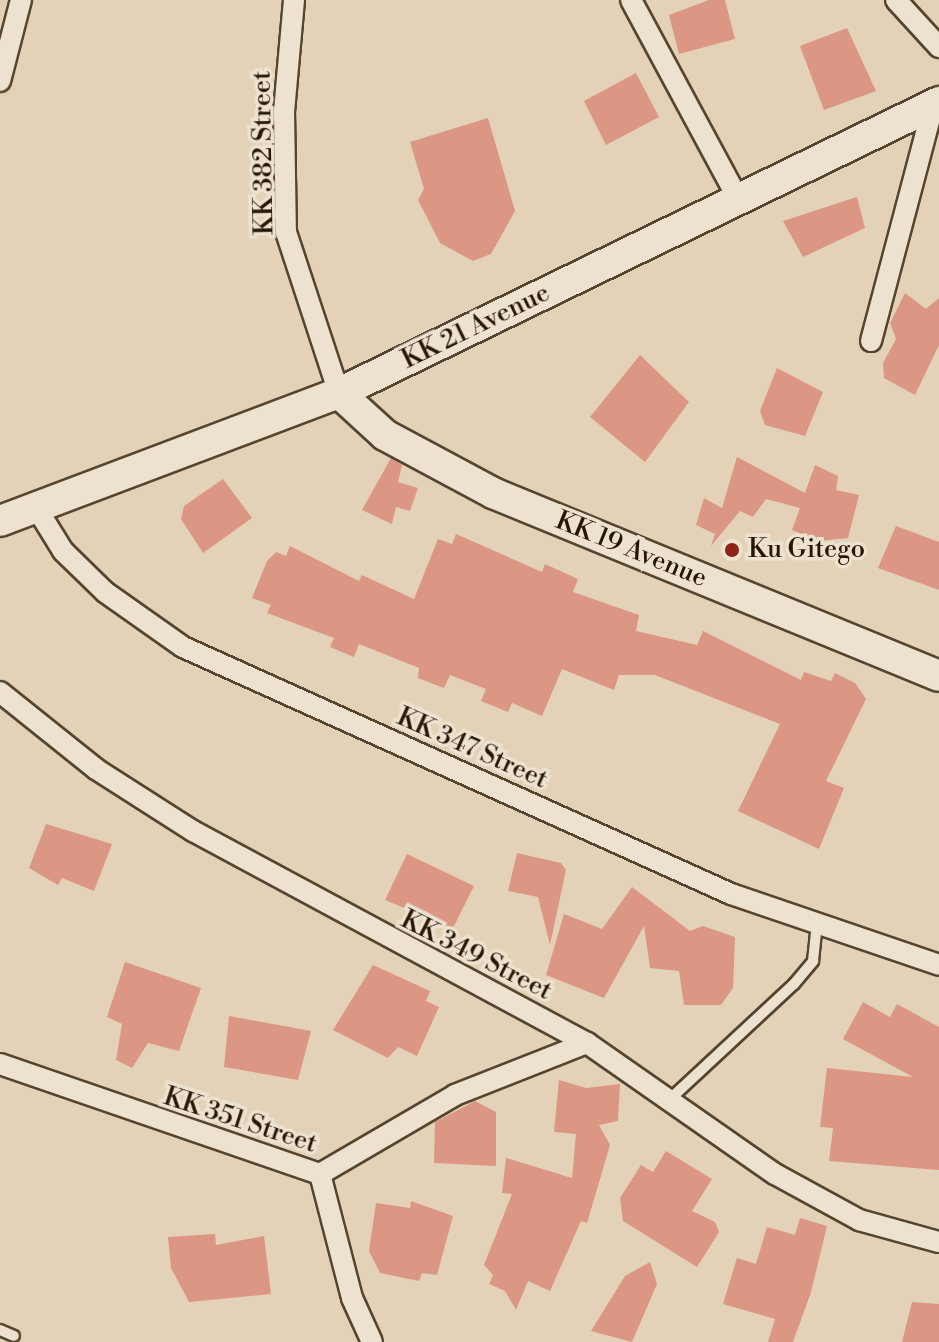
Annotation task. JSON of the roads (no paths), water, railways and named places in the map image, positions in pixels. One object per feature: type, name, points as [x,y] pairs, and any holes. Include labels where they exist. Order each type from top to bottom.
[{"type":"main road","name":"KK 21 Avenue","points":[[0,521],[34,504],[339,393],[936,104]]},
{"type":"main road","name":"KK 19 Avenue","points":[[339,393],[385,435],[493,493],[939,676]]},
{"type":"street","points":[[0,81],[21,0]]},
{"type":"street","name":"KK 382 Street","points":[[294,0],[284,111],[286,232],[339,393]]},
{"type":"street","points":[[631,0],[738,199]]},
{"type":"street","points":[[896,0],[939,47]]},
{"type":"street","points":[[871,341],[936,104]]},
{"type":"street","name":"KK 347 Street","points":[[34,504],[63,551],[95,582],[183,647],[731,894],[939,965]]},
{"type":"street","name":"KK 349 Street","points":[[0,692],[96,769],[193,831],[587,1043],[669,1101],[859,1220],[939,1242]]},
{"type":"street","name":"KK 351 Street","points":[[0,1064],[320,1174],[455,1095],[587,1043]]},
{"type":"street","points":[[320,1174],[352,1298],[372,1342]]},
{"type":"lane","points":[[669,1101],[794,984],[813,961],[817,923]]},
{"type":"lane","points":[[0,1330],[14,1336]]},
{"type":"place","name":"Ku Gitego","points":[[732,550]]}]
